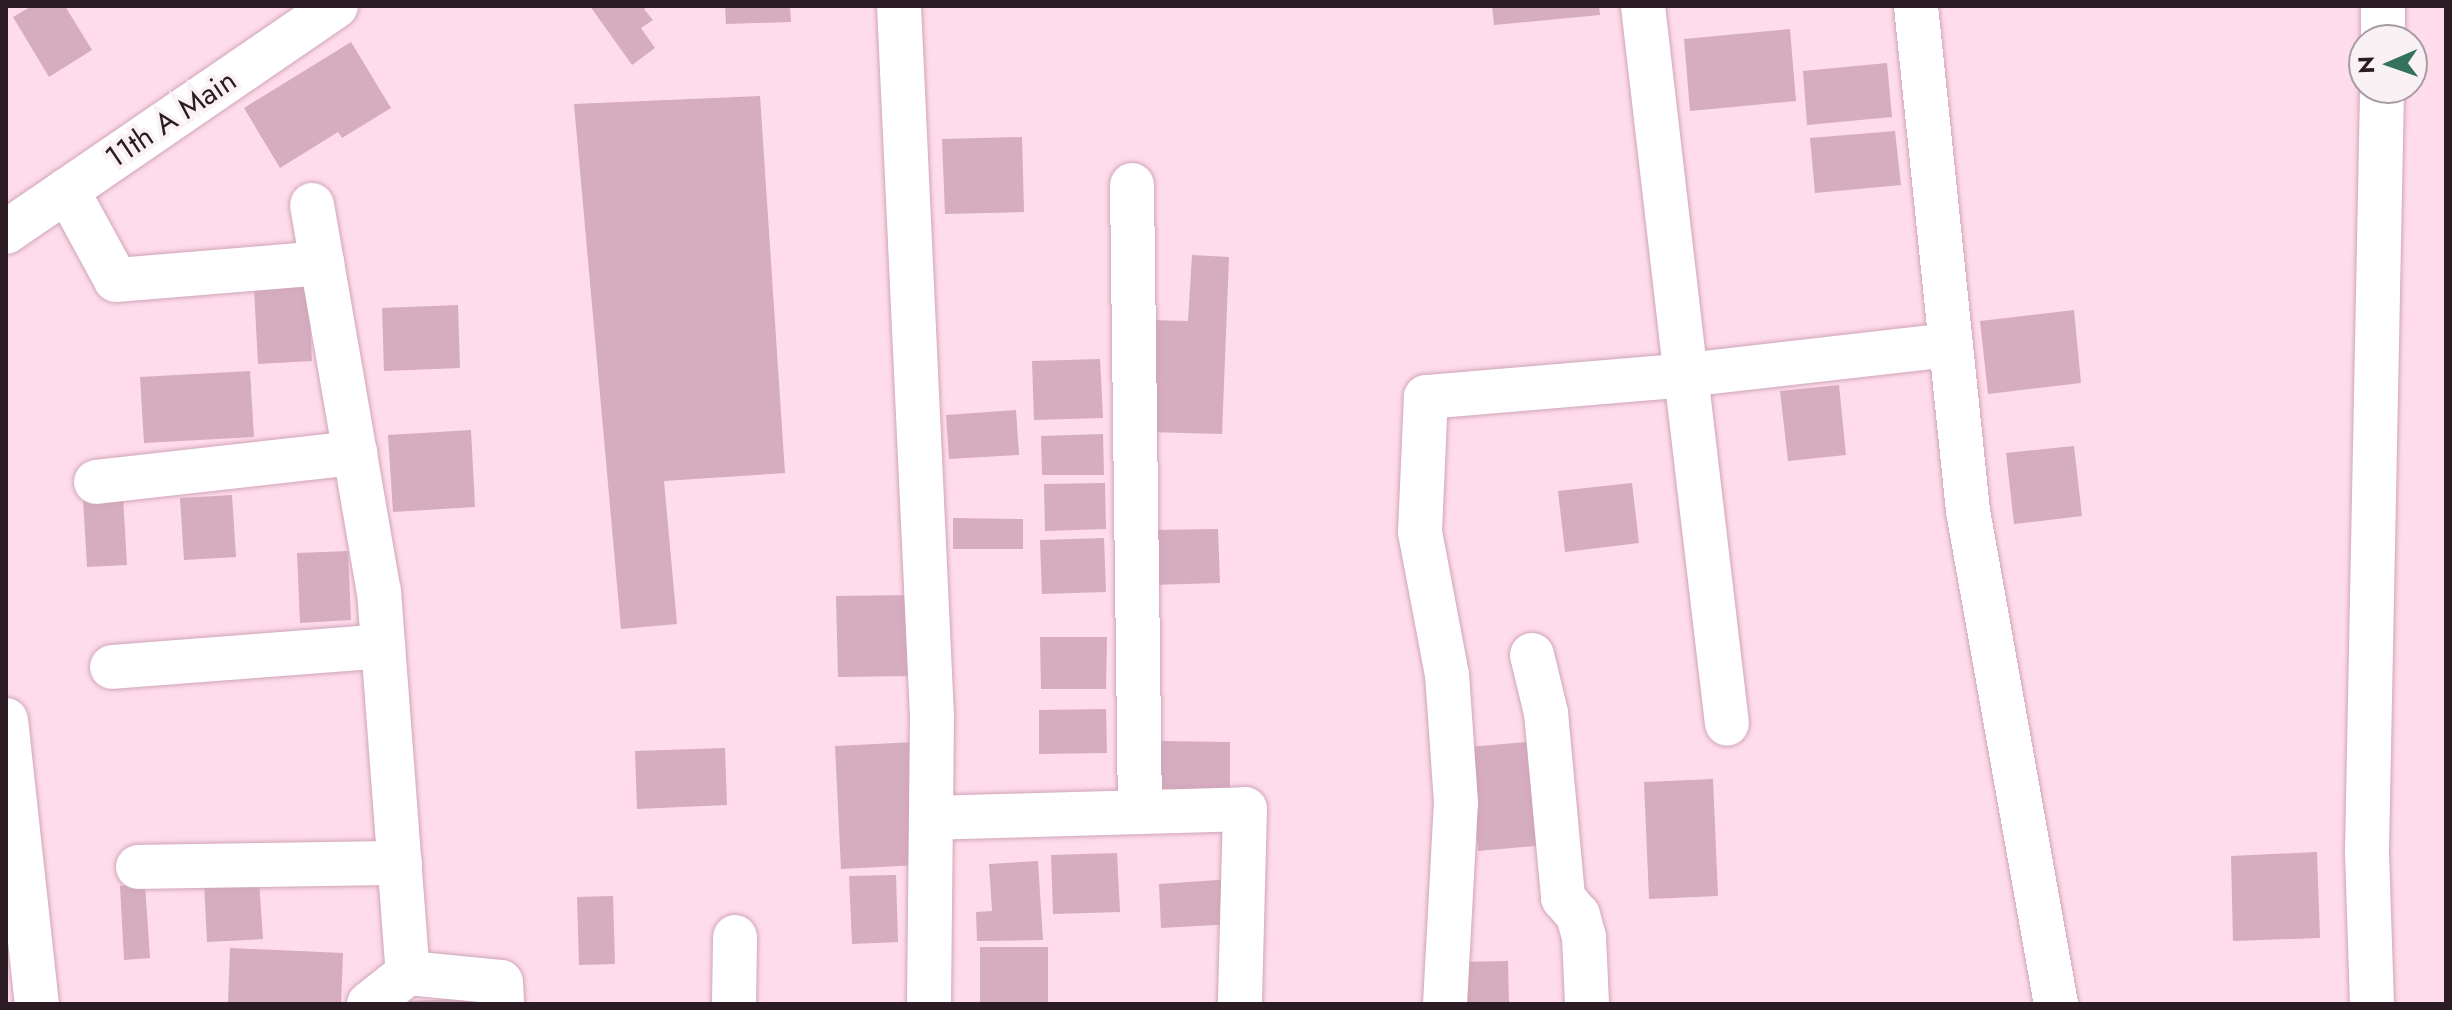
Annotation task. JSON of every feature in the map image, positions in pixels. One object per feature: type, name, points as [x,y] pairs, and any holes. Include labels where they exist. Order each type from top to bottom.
[{"type":"street","name":"11th A Main","points":[[6,232],[336,6]]},
{"type":"street","points":[[899,6],[932,717],[929,1004]]},
{"type":"street","points":[[1643,6],[1727,724]]},
{"type":"street","points":[[1916,6],[1968,511],[2056,1004]]},
{"type":"street","points":[[2372,1004],[2367,851],[2382,104]]},
{"type":"street","points":[[1132,185],[1140,812]]},
{"type":"street","points":[[67,190],[116,280],[322,263]]},
{"type":"street","points":[[312,205],[355,453],[383,646],[408,973]]},
{"type":"street","points":[[1445,1004],[1456,803],[1447,675],[1420,532],[1426,397],[1686,375],[1950,345]]},
{"type":"street","points":[[96,482],[355,453]]},
{"type":"street","points":[[112,667],[383,646]]},
{"type":"street","points":[[1532,655],[1546,713],[1563,898],[1578,915],[1584,937],[1587,1004]]},
{"type":"street","points":[[6,720],[37,1004]]},
{"type":"street","points":[[931,818],[1245,809],[1240,1004]]},
{"type":"street","points":[[138,867],[400,863]]},
{"type":"street","points":[[734,1004],[735,937]]},
{"type":"street","points":[[369,1004],[408,973],[501,982],[502,1004]]},
{"type":"building","points":[[32,6],[65,6],[92,50],[49,77],[13,17]]},
{"type":"building","points":[[590,6],[649,6],[644,9],[653,20],[641,28],[655,48],[632,65]]},
{"type":"building","points":[[725,6],[790,6],[791,22],[726,24]]},
{"type":"building","points":[[1492,6],[1599,6],[1600,15],[1494,25]]},
{"type":"building","points":[[1790,29],[1796,101],[1690,111],[1684,39]]},
{"type":"building","points":[[351,42],[391,108],[342,138],[338,132],[280,168],[244,108]]},
{"type":"building","points":[[1887,63],[1892,117],[1807,125],[1803,71]]},
{"type":"building","points":[[760,96],[785,473],[664,481],[677,624],[621,629],[574,104]]},
{"type":"building","points":[[1895,131],[1901,185],[1815,193],[1810,138]]},
{"type":"building","points":[[1022,137],[1024,212],[945,214],[942,139]]},
{"type":"building","points":[[1192,255],[1229,257],[1222,434],[1147,432],[1149,320],[1188,321]]},
{"type":"building","points":[[308,285],[312,361],[258,364],[254,288]]},
{"type":"building","points":[[458,305],[460,368],[384,371],[382,308]]},
{"type":"building","points":[[2074,310],[2081,383],[1988,394],[1980,321]]},
{"type":"building","points":[[1100,359],[1103,418],[1034,420],[1032,361]]},
{"type":"building","points":[[250,371],[254,437],[144,443],[140,377]]},
{"type":"building","points":[[1839,385],[1846,455],[1788,461],[1780,391]]},
{"type":"building","points":[[1016,410],[1019,455],[949,459],[946,415]]},
{"type":"building","points":[[471,430],[475,507],[393,512],[388,435]]},
{"type":"building","points":[[1103,434],[1104,475],[1042,475],[1041,436]]},
{"type":"building","points":[[2074,446],[2082,516],[2014,524],[2006,453]]},
{"type":"building","points":[[1105,483],[1106,529],[1045,531],[1044,484]]},
{"type":"building","points":[[1632,483],[1639,543],[1565,552],[1558,491]]},
{"type":"building","points":[[232,495],[236,557],[184,560],[180,498]]},
{"type":"building","points":[[123,496],[127,565],[87,567],[83,499]]},
{"type":"building","points":[[953,518],[1023,519],[1023,549],[953,549]]},
{"type":"building","points":[[1218,529],[1220,583],[1151,585],[1149,530]]},
{"type":"building","points":[[1104,538],[1106,592],[1042,594],[1040,540]]},
{"type":"building","points":[[348,551],[351,620],[300,623],[297,553]]},
{"type":"building","points":[[912,595],[913,676],[838,677],[836,596]]},
{"type":"building","points":[[1040,637],[1107,637],[1106,689],[1041,689]]},
{"type":"building","points":[[1106,709],[1107,753],[1039,754],[1039,710]]},
{"type":"building","points":[[1161,741],[1230,742],[1230,801],[1160,801]]},
{"type":"building","points":[[1537,741],[1546,845],[1478,851],[1469,747]]},
{"type":"building","points":[[915,742],[920,865],[841,869],[835,746]]},
{"type":"building","points":[[725,748],[727,805],[637,809],[635,751]]},
{"type":"building","points":[[1713,779],[1718,896],[1649,899],[1644,782]]},
{"type":"building","points":[[2317,852],[2320,938],[2233,941],[2231,856]]},
{"type":"building","points":[[1117,853],[1120,912],[1053,914],[1051,855]]},
{"type":"building","points":[[1038,861],[1043,940],[977,941],[976,912],[992,911],[989,864]]},
{"type":"building","points":[[896,875],[898,942],[852,944],[849,876]]},
{"type":"building","points":[[1232,879],[1235,924],[1161,928],[1159,884]]},
{"type":"building","points":[[259,880],[263,939],[207,942],[204,883]]},
{"type":"building","points":[[145,884],[150,958],[124,960],[120,886]]},
{"type":"building","points":[[613,896],[615,964],[579,965],[577,897]]},
{"type":"building","points":[[980,947],[1048,947],[1048,1004],[980,1004]]},
{"type":"building","points":[[230,948],[343,953],[341,1004],[228,1004]]},
{"type":"building","points":[[1508,961],[1509,1004],[1460,1004],[1459,962]]},
{"type":"building","points":[[485,998],[486,1004],[404,1004],[404,1001]]}]
